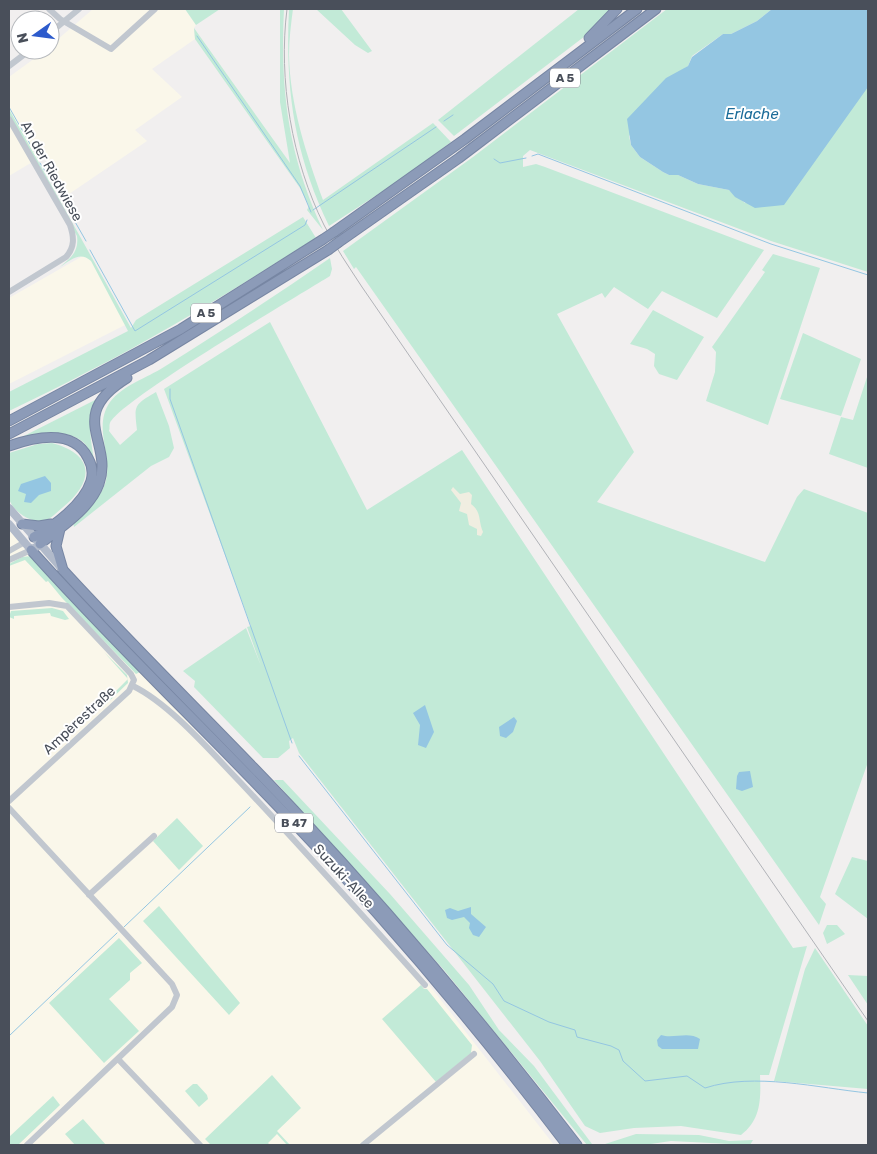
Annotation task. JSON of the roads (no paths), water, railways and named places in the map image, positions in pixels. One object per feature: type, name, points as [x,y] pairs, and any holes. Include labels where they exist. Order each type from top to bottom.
[{"type":"highway","points":[[569,60],[572,53],[595,34],[617,9]]},
{"type":"highway","name":"A 5","points":[[9,421],[172,334],[322,240],[458,144],[637,9]]},
{"type":"highway","name":"A 5","points":[[9,434],[149,360],[328,250],[459,158],[656,9]]},
{"type":"highway","points":[[37,541],[88,502],[99,485],[101,468],[94,425],[99,405],[116,385],[136,372],[149,360]]},
{"type":"highway","points":[[9,446],[35,438],[56,437],[72,441],[85,452],[92,469],[90,484],[81,499],[58,525],[56,546],[63,570]]},
{"type":"highway","points":[[22,524],[39,526],[58,525]]},
{"type":"highway","name":"B 47","points":[[28,546],[75,598],[291,820],[372,908],[470,1022],[567,1145]]},
{"type":"highway","name":"B 47","points":[[63,570],[293,809],[396,922],[499,1044],[577,1145]]},
{"type":"main road","name":"B 47","points":[[9,508],[63,570]]},
{"type":"main road","name":"B 47","points":[[9,524],[28,546]]},
{"type":"main road","points":[[28,546],[37,541]]},
{"type":"street","points":[[49,9],[64,21],[111,49],[155,9]]},
{"type":"street","points":[[60,24],[79,9]]},
{"type":"street","name":"An der Riedwiese","points":[[9,119],[70,225],[74,240],[71,250],[66,257],[9,292]]},
{"type":"street","points":[[9,552],[28,546]]},
{"type":"street","points":[[9,560],[28,546]]},
{"type":"street","name":"Ampèrestraße","points":[[9,607],[49,603],[67,606],[131,674],[133,686],[9,801]]},
{"type":"street","name":"Suzuki-Allee","points":[[133,686],[159,702],[220,762],[425,985]]},
{"type":"street","points":[[9,808],[172,984],[177,996],[172,1006],[27,1145]]},
{"type":"street","points":[[89,895],[154,836]]},
{"type":"street","points":[[363,1145],[474,1054]]},
{"type":"street","points":[[118,1059],[200,1145]]},
{"type":"water","name":"Erlache","points":[[772,9],[868,9],[868,87],[784,205],[755,208],[735,197],[729,190],[698,184],[678,175],[669,175],[640,157],[631,145],[627,119],[666,78],[688,66],[692,57],[723,34],[731,34],[757,21]]},
{"type":"water","points":[[45,476],[51,483],[51,491],[39,495],[31,503],[24,502],[26,494],[18,491],[21,484]]},
{"type":"water","points":[[425,705],[434,732],[426,748],[418,745],[420,725],[413,713]]},
{"type":"water","points":[[514,717],[517,721],[513,732],[506,738],[500,736],[499,727]]},
{"type":"water","points":[[750,771],[753,787],[742,791],[736,789],[739,772]]},
{"type":"water","points":[[471,907],[471,914],[486,927],[479,937],[473,935],[469,928],[470,923],[464,917],[452,920],[447,918],[445,910],[450,908],[458,911]]},
{"type":"water","points":[[661,1035],[696,1037],[700,1039],[698,1049],[662,1049],[658,1046],[657,1040]]},
{"type":"waterway","points":[[197,36],[300,186],[311,212]]},
{"type":"waterway","points":[[9,107],[38,158]]},
{"type":"waterway","points":[[444,121],[453,115]]},
{"type":"waterway","points":[[313,210],[436,127]]},
{"type":"waterway","points":[[532,156],[538,154],[771,244],[868,275]]},
{"type":"waterway","points":[[494,159],[500,163],[526,158]]},
{"type":"waterway","points":[[40,163],[47,174]]},
{"type":"waterway","points":[[51,180],[53,184]]},
{"type":"waterway","points":[[58,192],[86,241]]},
{"type":"waterway","points":[[90,250],[135,331],[305,225],[307,220]]},
{"type":"waterway","points":[[170,389],[170,399],[292,743]]},
{"type":"waterway","points":[[299,756],[447,945],[493,984],[504,1001],[549,1022],[575,1030],[577,1037],[619,1050],[623,1061],[645,1081],[687,1076],[705,1088],[724,1083],[765,1081],[868,1093]]},
{"type":"waterway","points":[[124,927],[250,807]]},
{"type":"waterway","points":[[9,1036],[117,933]]},
{"type":"railway","points":[[287,9],[284,64],[290,120],[303,174],[324,225],[342,257],[868,1021]]}]
